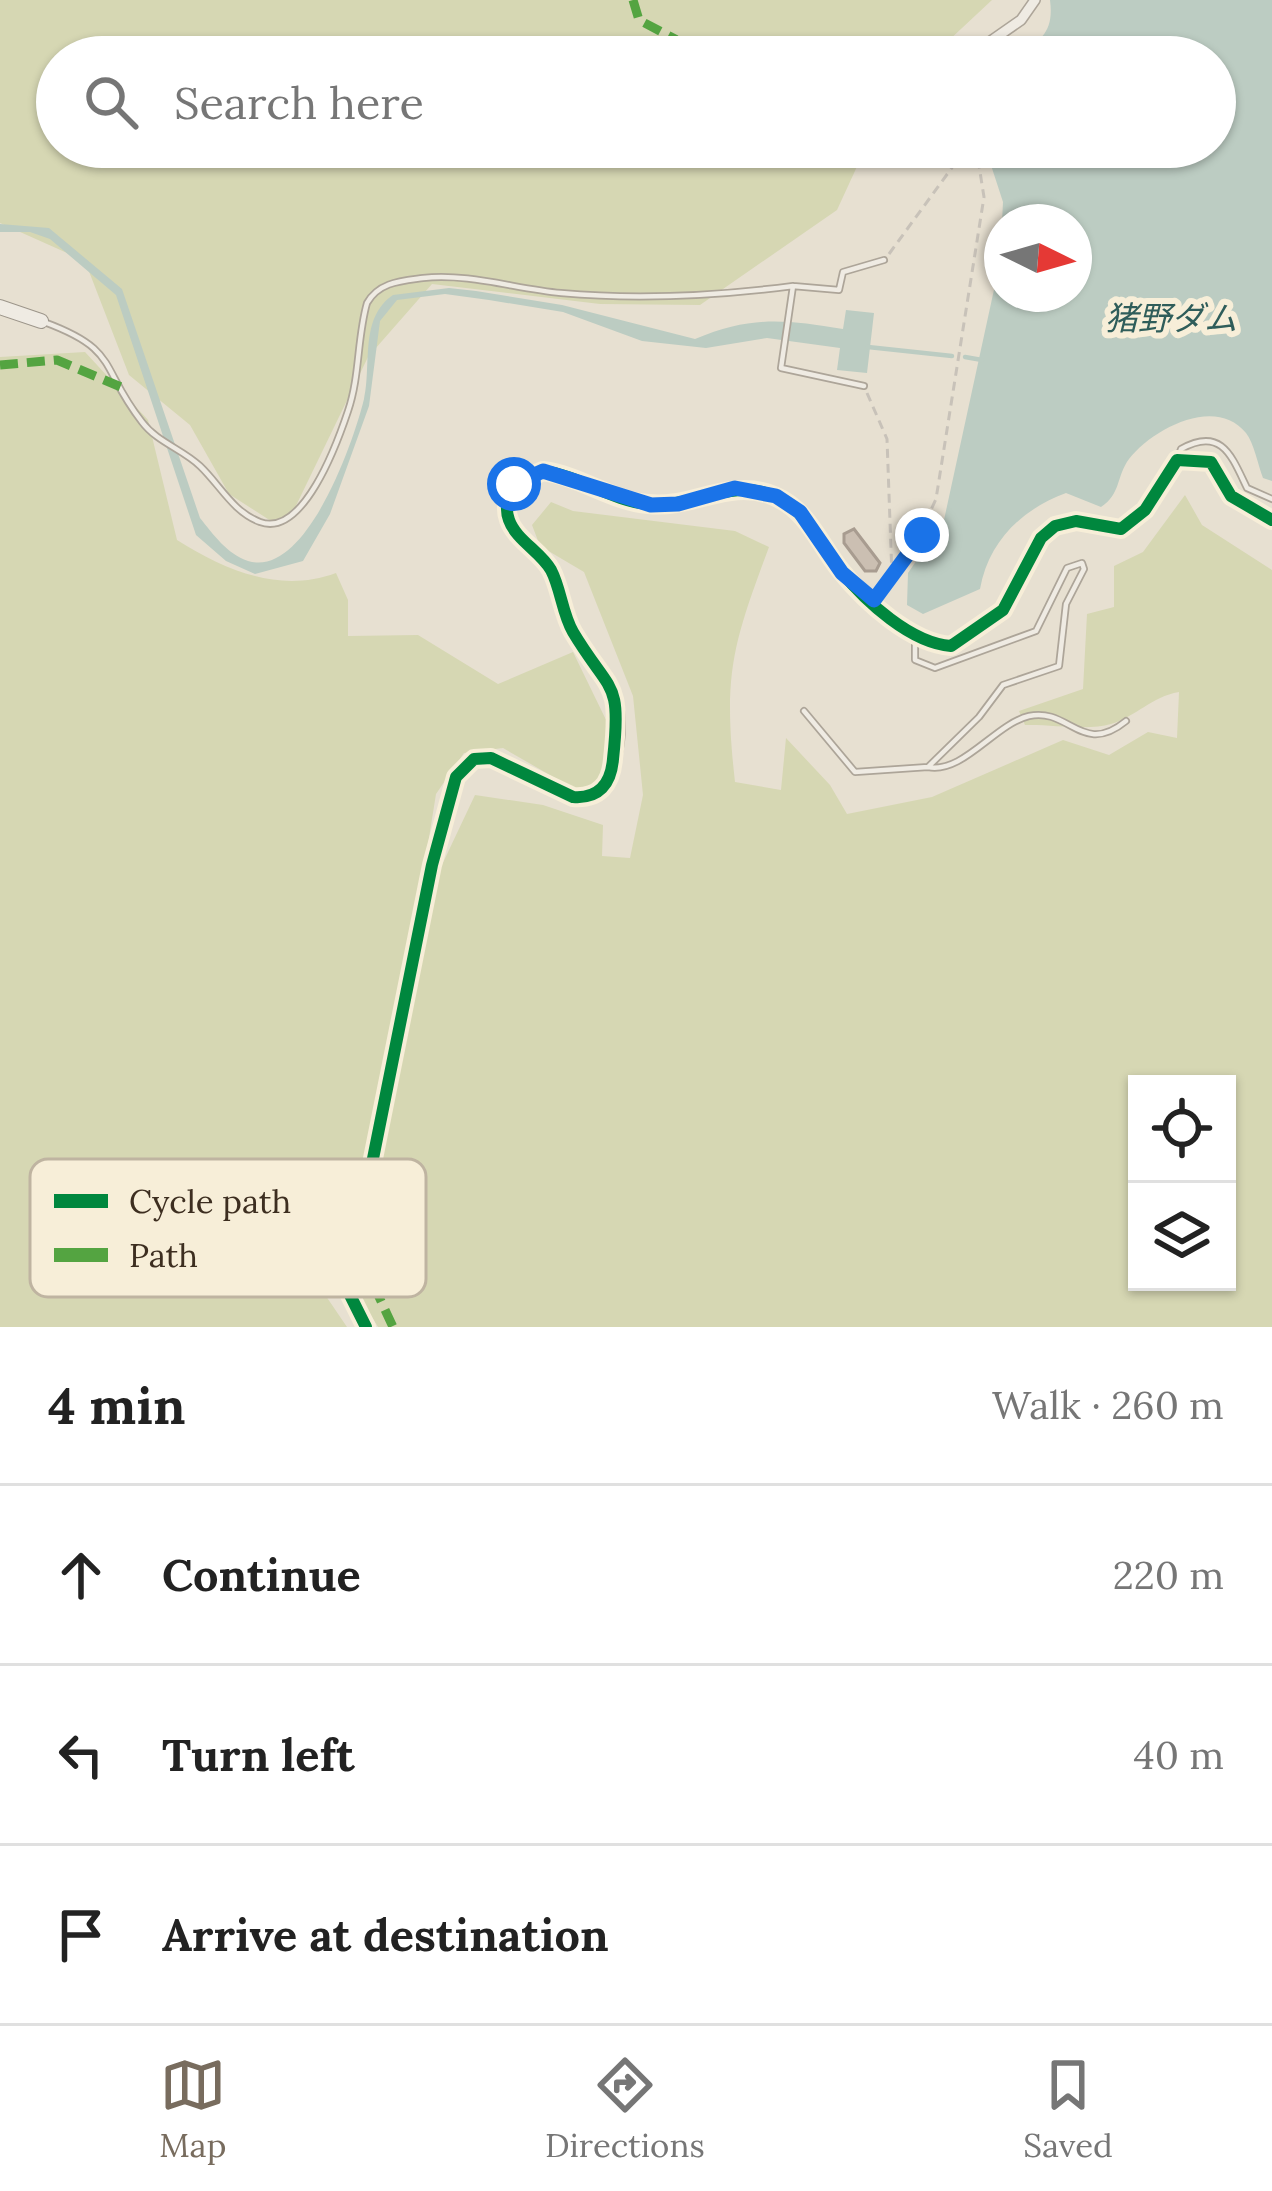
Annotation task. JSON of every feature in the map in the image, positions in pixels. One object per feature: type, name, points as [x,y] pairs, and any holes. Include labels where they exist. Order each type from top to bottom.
[{"type":"street","points":[[998,36],[1021,20],[1035,0]]},
{"type":"street","points":[[0,307],[41,321]]},
{"type":"street","points":[[432,865],[456,777],[474,758],[491,758],[573,797],[587,798],[605,788],[612,772],[618,719],[614,687],[572,630],[550,568],[509,521],[507,502],[527,475],[560,473],[651,505],[678,504],[735,488],[776,496],[800,512],[842,573],[915,639],[951,646],[1003,610],[1041,538],[1055,526],[1076,521],[1121,529],[1145,510],[1178,460],[1211,462],[1231,496],[1272,520]]},
{"type":"street","points":[[351,1297],[366,1327]]},
{"type":"lane","points":[[41,321],[97,345],[130,407],[166,444],[182,453],[244,514],[264,524],[282,525],[296,516],[348,410],[368,303],[375,290],[391,283],[471,278],[536,291],[676,297],[793,286],[839,290],[843,272],[884,260]]},
{"type":"lane","points":[[793,286],[781,368],[864,386]]},
{"type":"lane","points":[[1178,460],[1181,449],[1194,442],[1223,444],[1233,452],[1247,488],[1272,499]]},
{"type":"lane","points":[[915,639],[915,660],[935,668],[1026,637],[1042,621],[1067,568],[1082,563],[1084,569],[1066,604],[1059,666],[1003,685],[979,718],[928,767]]},
{"type":"lane","points":[[804,710],[855,772],[951,765],[1030,716],[1052,718],[1093,735],[1113,731],[1126,721]]},
{"type":"path","points":[[884,260],[952,168]]},
{"type":"path","points":[[874,600],[922,535],[936,499],[984,197],[979,168]]},
{"type":"path","points":[[864,386],[887,439],[892,578]]},
{"type":"green space","points":[[0,0],[992,0],[953,36],[36,36],[36,168],[856,168],[837,210],[700,305],[600,304],[432,284],[368,357],[292,514],[271,521],[229,494],[190,425],[129,375],[85,261],[0,223]]},
{"type":"green space","points":[[85,352],[148,420],[177,540],[253,576],[294,581],[336,573],[348,600],[348,636],[418,635],[498,684],[573,652],[608,724],[600,795],[581,793],[503,748],[464,753],[436,794],[424,869],[440,869],[475,795],[543,805],[603,825],[602,856],[630,858],[643,795],[633,696],[584,572],[540,546],[532,525],[551,502],[573,511],[735,531],[769,547],[746,610],[734,662],[730,714],[735,782],[781,790],[786,738],[830,785],[847,814],[932,797],[1063,740],[1109,755],[1148,732],[1177,738],[1179,692],[1102,726],[1025,725],[1019,711],[1083,689],[1087,614],[1114,607],[1114,566],[1143,552],[1185,495],[1202,525],[1272,570],[1272,1327],[378,1327],[360,1297],[426,1297],[426,1159],[30,1159],[30,1297],[327,1297],[347,1327],[0,1327],[0,357]]},
{"type":"water","name":"猪野ダム","points":[[1050,0],[1272,0],[1272,481],[1263,478],[1249,437],[1233,422],[1218,417],[1185,421],[1139,448],[1112,497],[1101,507],[1066,493],[1036,508],[1000,541],[980,589],[923,614],[907,605],[908,573],[944,520],[989,312],[1092,312],[1092,204],[1003,204],[992,168],[1236,168],[1236,36],[1042,36]]},
{"type":"water","points":[[0,224],[49,228],[122,289],[200,518],[227,549],[248,561],[269,561],[289,549],[324,502],[350,445],[364,399],[375,316],[393,295],[449,288],[476,291],[562,305],[695,339],[733,326],[767,322],[843,329],[846,310],[874,313],[867,373],[837,370],[840,348],[767,338],[706,348],[642,341],[563,312],[489,300],[445,294],[397,300],[380,321],[369,406],[330,514],[303,561],[255,574],[226,561],[196,535],[116,295],[50,239],[30,232],[0,232]]},
{"type":"building","points":[[854,529],[880,563],[876,571],[865,571],[844,543],[844,534]]},
{"type":"waterway","points":[[868,347],[952,356]]},
{"type":"waterway","points":[[965,357],[982,360]]},
{"type":"tunnel","points":[[373,1159],[432,865]]},
{"type":"marked path","points":[[633,0],[639,20],[669,36]]},
{"type":"marked path","points":[[0,365],[57,360],[121,387]]},
{"type":"marked path","points":[[379,1297],[393,1327]]},
{"type":"cycle path","points":[[373,1159],[432,865],[456,777],[474,759],[491,758],[582,797],[602,788],[612,768],[616,714],[610,688],[569,625],[551,570],[509,520],[507,506],[514,484],[543,471],[648,504],[742,490],[774,496],[796,510],[841,571],[876,608],[920,637],[951,646],[1003,610],[1041,538],[1055,526],[1076,521],[1121,529],[1145,510],[1177,460],[1211,462],[1231,496],[1272,520]]},
{"type":"cycle path","points":[[351,1297],[366,1327]]},
{"type":"route","points":[[514,484],[543,471],[560,473],[651,505],[678,504],[735,488],[776,496],[800,512],[842,573],[874,600],[922,535]]}]
